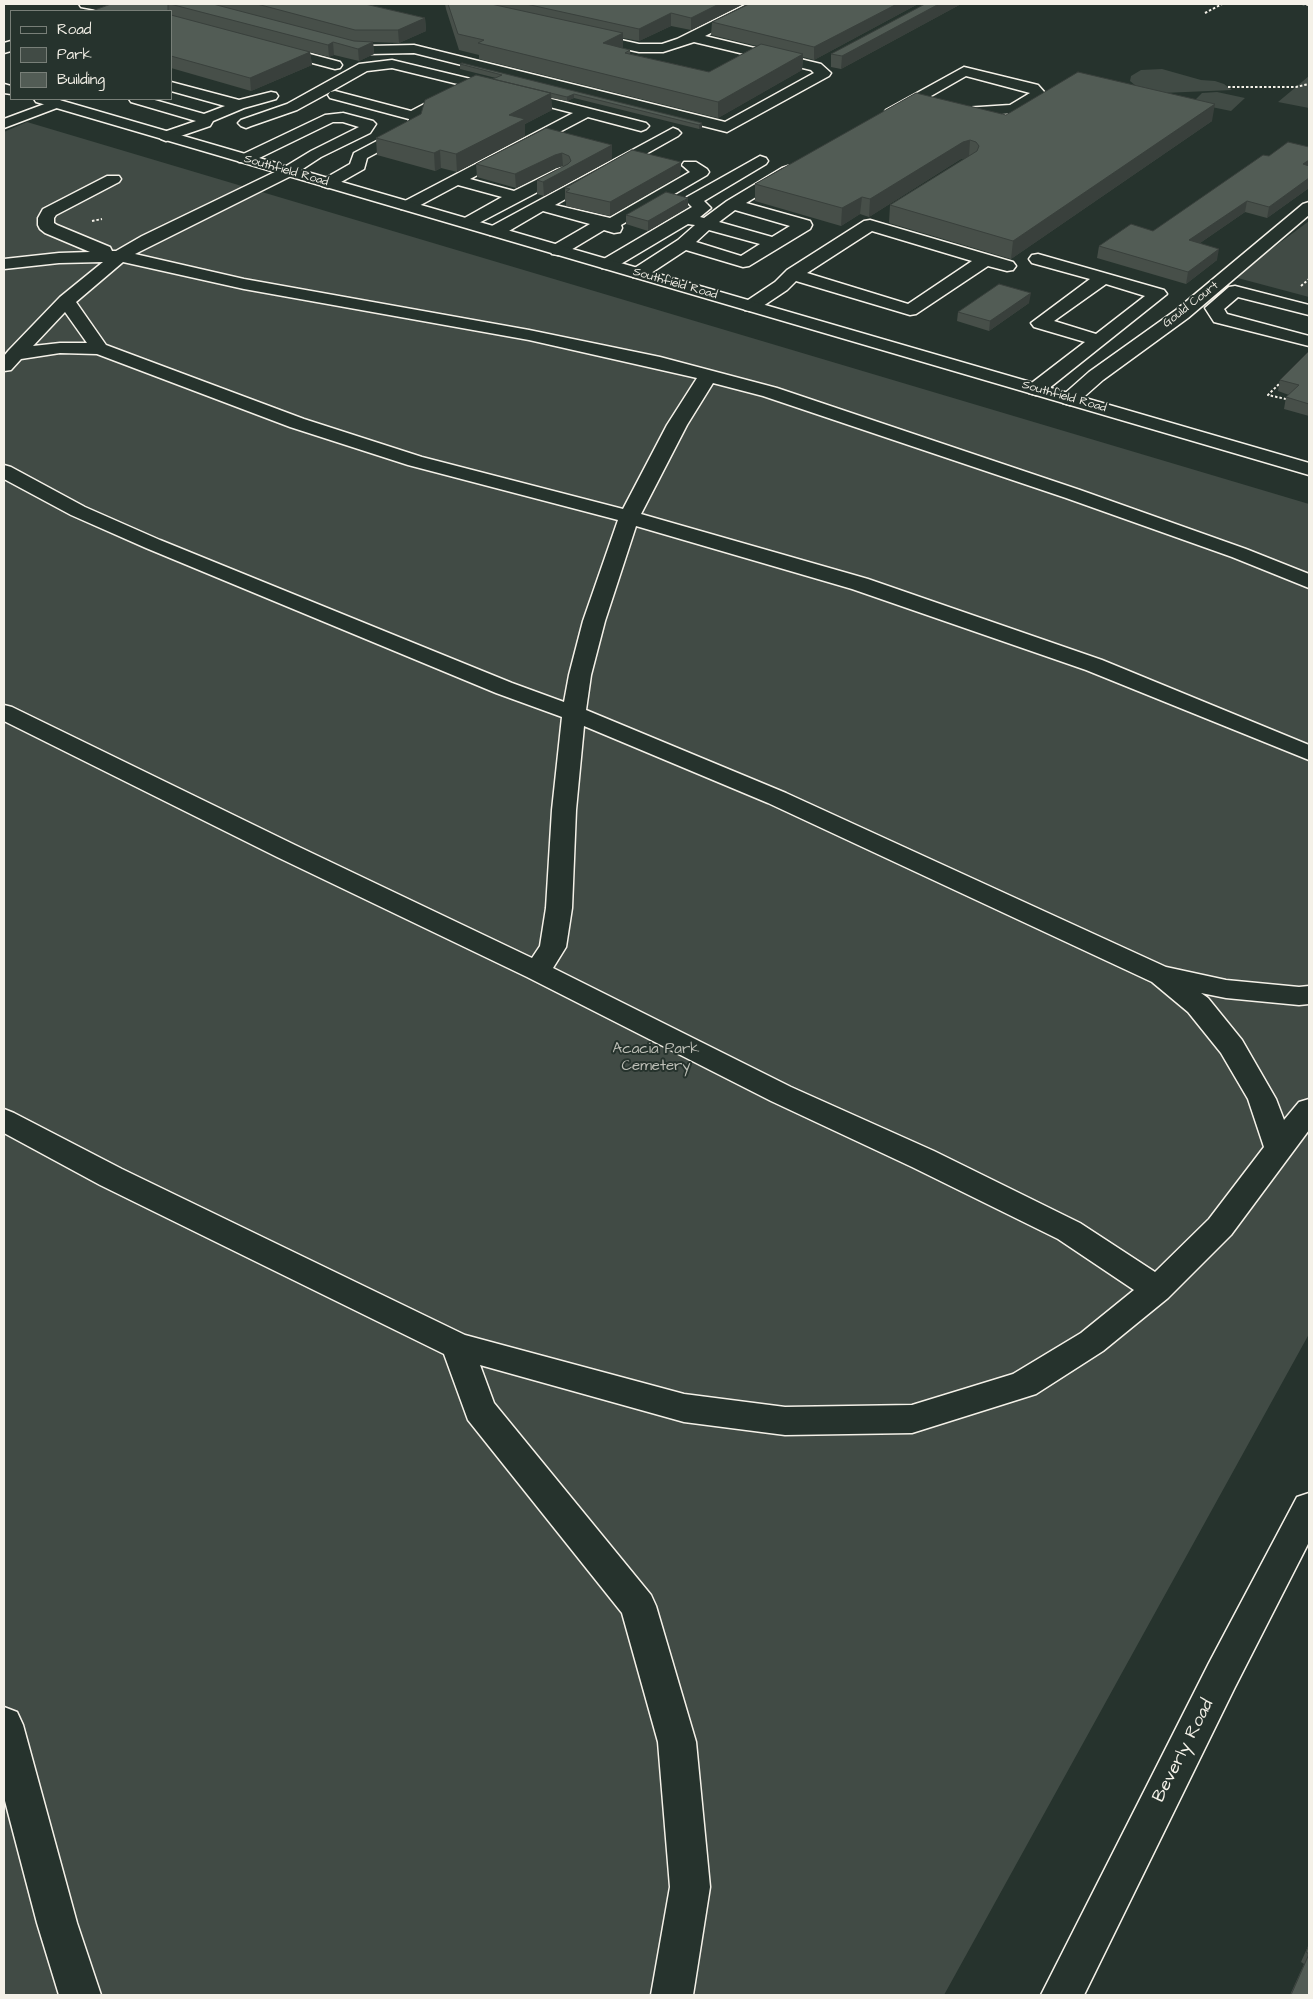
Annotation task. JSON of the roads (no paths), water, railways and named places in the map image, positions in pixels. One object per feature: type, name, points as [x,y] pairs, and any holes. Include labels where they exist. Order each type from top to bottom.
[{"type":"main road","points":[[86,4],[107,10]]},
{"type":"main road","points":[[113,10],[128,4]]},
{"type":"main road","points":[[575,34],[632,47],[647,49],[663,48],[692,37],[757,4]]},
{"type":"main road","points":[[327,40],[369,50],[414,49],[727,127],[824,72],[822,64],[692,37]]},
{"type":"main road","points":[[258,44],[335,65],[319,73]]},
{"type":"main road","points":[[246,123],[292,107],[364,66],[392,64],[641,126]]},
{"type":"main road","points":[[881,118],[964,71],[1033,88],[1039,94],[1014,109],[964,113],[913,100]]},
{"type":"main road","points":[[328,183],[358,166],[359,156],[416,126],[418,112],[474,84]]},
{"type":"main road","points":[[172,86],[239,105]]},
{"type":"main road","points":[[139,100],[205,119],[239,105],[270,96],[286,88]]},
{"type":"main road","points":[[320,91],[418,117]]},
{"type":"main road","name":"Southfield Road","points":[[50,100],[66,102],[166,136],[1309,469]]},
{"type":"main road","points":[[4,124],[66,102]]},
{"type":"main road","points":[[407,206],[586,112]]},
{"type":"main road","points":[[10,360],[66,301],[120,256],[148,240],[289,171],[316,154],[365,130],[368,124],[343,117],[330,118],[245,159]]},
{"type":"main road","points":[[166,136],[205,123],[205,119]]},
{"type":"main road","points":[[562,124],[587,131]]},
{"type":"main road","points":[[496,231],[529,215],[673,133]]},
{"type":"main road","points":[[608,264],[703,208],[693,200],[760,161]]},
{"type":"main road","points":[[639,273],[684,244],[707,223],[733,204],[805,161]]},
{"type":"main road","points":[[558,250],[604,223],[614,223],[700,172],[690,165]]},
{"type":"main road","points":[[468,223],[572,167]]},
{"type":"main road","points":[[112,179],[50,212],[46,218],[46,225],[60,234],[86,245],[120,256],[244,284],[529,335],[660,363],[770,392],[906,437],[1239,553],[1309,582]]},
{"type":"main road","points":[[456,180],[509,194],[512,198]]},
{"type":"main road","points":[[684,244],[743,262],[804,226],[733,204]]},
{"type":"main road","points":[[542,206],[652,238]]},
{"type":"main road","name":"Gould Court","points":[[1070,399],[1096,376],[1182,314],[1309,207]]},
{"type":"main road","points":[[750,306],[781,286],[793,274],[886,215]]},
{"type":"main road","points":[[688,218],[774,243]]},
{"type":"main road","points":[[870,225],[1007,266]]},
{"type":"main road","points":[[4,264],[59,258],[120,256]]},
{"type":"main road","points":[[1036,389],[1158,294],[1038,259]]},
{"type":"main road","points":[[793,274],[910,310],[985,260]]},
{"type":"main road","points":[[1098,340],[1040,323],[1103,278]]},
{"type":"main road","points":[[1309,310],[1235,291],[1214,308],[1220,318],[1309,341]]},
{"type":"main road","points":[[66,301],[100,349]]},
{"type":"main road","points":[[10,360],[60,348],[100,349],[288,419],[415,461],[629,517],[860,584],[1094,665],[1309,753]]},
{"type":"main road","points":[[537,972],[553,948],[574,713],[580,674],[594,620],[629,517],[677,425],[708,376]]},
{"type":"main road","points":[[8,476],[78,511],[153,544],[496,684],[574,713],[794,805],[1159,975],[1198,1005],[1232,1047],[1262,1099],[1280,1149]]},
{"type":"main road","points":[[4,712],[303,860],[537,972],[781,1094],[923,1159],[1069,1231],[1157,1289]]},
{"type":"main road","points":[[1159,975],[1226,989],[1299,996],[1309,995]]},
{"type":"main road","points":[[4,1120],[111,1177],[457,1346],[684,1408],[786,1421],[912,1419],[1024,1384],[1092,1342],[1157,1289],[1220,1227],[1309,1109]]},
{"type":"main road","points":[[457,1346],[480,1410],[638,1606],[677,1742],[690,1887],[672,1995]]},
{"type":"main road","name":"Beverly Road","points":[[1062,1995],[1222,1675],[1309,1508]]},
{"type":"main road","points":[[4,1725],[57,1923],[80,1995]]},
{"type":"park label","name":"Acacia Park Cemetery","points":[[656,1058]]}]
